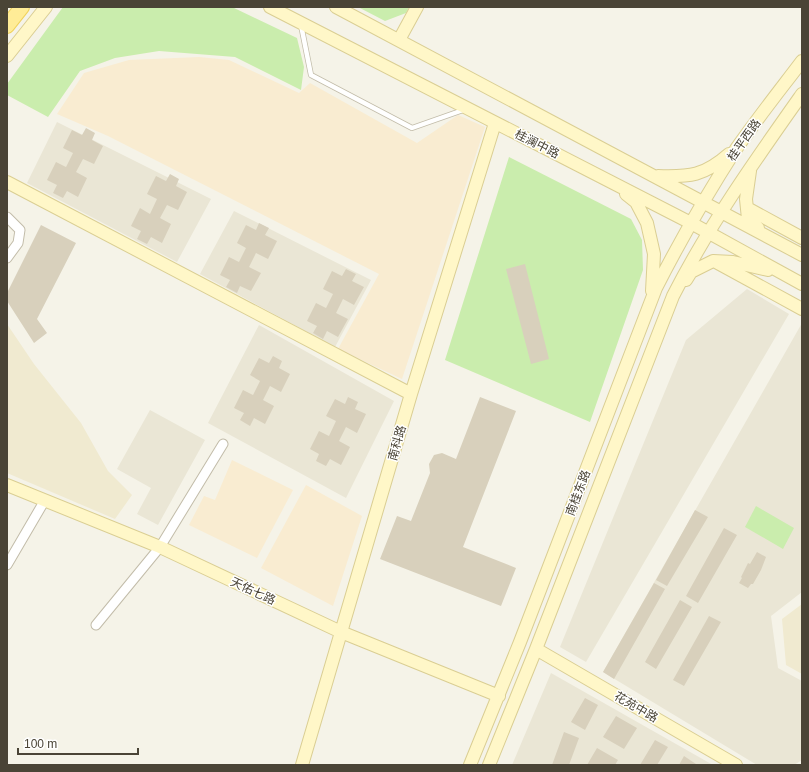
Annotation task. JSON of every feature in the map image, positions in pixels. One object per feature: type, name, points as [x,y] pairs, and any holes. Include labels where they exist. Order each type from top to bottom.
[{"type":"main road","points":[[7,26],[22,7]]},
{"type":"main road","points":[[7,56],[40,12],[46,7]]},
{"type":"main road","name":"桂澜中路","points":[[270,7],[691,223],[802,284]]},
{"type":"main road","points":[[336,7],[802,255]]},
{"type":"main road","points":[[399,40],[417,7]]},
{"type":"main road","name":"桂平西路","points":[[691,223],[739,146],[802,61]]},
{"type":"main road","name":"桂平西路","points":[[708,232],[750,168],[802,94]]},
{"type":"main road","name":"南科路","points":[[302,765],[411,394],[495,122]]},
{"type":"main road","points":[[655,176],[679,177],[700,174],[717,165],[739,146]]},
{"type":"main road","points":[[750,168],[746,199],[748,219],[764,235]]},
{"type":"main road","points":[[7,182],[411,394]]},
{"type":"main road","points":[[612,183],[636,202],[647,223],[654,254],[651,300]]},
{"type":"main road","points":[[747,208],[802,238]]},
{"type":"main road","name":"南桂东路","points":[[470,765],[520,642],[651,300],[673,253],[691,223]]},
{"type":"main road","name":"南桂东路","points":[[489,765],[536,649],[671,302],[690,263],[708,232]]},
{"type":"main road","points":[[713,261],[802,310]]},
{"type":"main road","points":[[671,302],[691,272],[713,261],[733,262],[784,274]]},
{"type":"main road","name":"天佑七路","points":[[7,485],[160,547],[341,632],[498,696]]},
{"type":"main road","name":"花苑中路","points":[[536,649],[736,765]]},
{"type":"street","points":[[7,217],[20,230],[18,243],[7,258]]},
{"type":"street","points":[[96,625],[160,547],[223,444]]},
{"type":"street","points":[[7,565],[44,500]]},
{"type":"lane","points":[[301,23],[311,75],[412,128],[468,109]]},
{"type":"shaded area","points":[[199,57],[229,60],[299,93],[310,83],[417,143],[458,115],[485,127],[402,379],[338,349],[379,274],[108,136],[57,114],[84,73],[129,60]]},
{"type":"shaded area","points":[[57,122],[211,199],[177,262],[27,183]]},
{"type":"shaded area","points":[[234,211],[371,280],[335,347],[200,274]]},
{"type":"shaded area","points":[[747,289],[789,314],[586,662],[560,647],[686,340]]},
{"type":"shaded area","points":[[802,323],[802,592],[771,616],[778,668],[802,681],[802,760],[794,765],[757,765],[603,672]]},
{"type":"shaded area","points":[[7,324],[34,364],[81,423],[108,471],[132,495],[115,519],[7,473]]},
{"type":"shaded area","points":[[259,325],[394,401],[346,498],[208,423]]},
{"type":"shaded area","points":[[150,410],[205,440],[158,525],[137,514],[151,488],[117,469]]},
{"type":"shaded area","points":[[232,460],[293,490],[257,558],[189,525],[204,496],[215,500]]},
{"type":"shaded area","points":[[306,485],[362,516],[333,606],[261,568]]},
{"type":"shaded area","points":[[802,604],[802,674],[786,665],[782,619]]},
{"type":"shaded area","points":[[551,673],[713,765],[512,765]]},
{"type":"green space","points":[[63,7],[232,7],[297,38],[304,67],[301,90],[235,57],[159,51],[115,58],[80,71],[48,117],[7,95],[7,84]]},
{"type":"green space","points":[[358,7],[409,7],[406,13],[385,21]]},
{"type":"green space","points":[[509,157],[631,219],[642,240],[643,270],[590,422],[445,360]]},
{"type":"green space","points":[[756,506],[794,528],[783,549],[745,527]]},
{"type":"building","points":[[86,128],[95,133],[92,140],[103,146],[94,164],[83,159],[76,172],[87,178],[78,197],[67,191],[63,198],[53,193],[57,185],[47,180],[56,162],[66,167],[73,153],[63,148],[72,130],[82,135]]},
{"type":"building","points":[[170,174],[179,179],[176,186],[187,192],[178,210],[167,205],[160,218],[171,224],[162,243],[151,237],[147,244],[137,239],[141,231],[131,226],[140,208],[150,214],[157,199],[147,194],[156,176],[166,181]]},
{"type":"building","points":[[259,223],[269,228],[265,235],[277,241],[268,259],[256,253],[249,267],[261,273],[251,291],[240,286],[237,293],[226,287],[230,280],[220,275],[229,257],[239,262],[246,248],[237,243],[246,225],[256,230]]},
{"type":"building","points":[[41,225],[76,243],[37,319],[47,333],[34,343],[7,301],[7,293]]},
{"type":"building","points":[[525,264],[549,359],[531,364],[506,269]]},
{"type":"building","points":[[346,269],[356,274],[352,281],[364,287],[354,305],[343,299],[336,313],[348,319],[338,337],[327,331],[323,339],[313,333],[317,326],[307,321],[316,303],[326,308],[333,294],[323,289],[332,271],[342,276]]},
{"type":"building","points":[[273,356],[282,361],[279,368],[290,374],[281,392],[270,386],[263,400],[274,406],[265,424],[254,418],[250,426],[240,420],[244,413],[234,408],[243,390],[253,395],[260,381],[250,375],[259,358],[269,363]]},
{"type":"building","points":[[348,397],[358,402],[355,409],[366,414],[357,433],[346,427],[339,441],[350,447],[341,465],[330,459],[326,466],[316,461],[319,454],[310,449],[319,431],[329,436],[336,421],[326,416],[335,399],[345,404]]},
{"type":"building","points":[[480,397],[516,411],[463,547],[516,568],[501,606],[380,559],[397,516],[411,521],[430,473],[429,464],[434,455],[442,453],[456,459]]},
{"type":"building","points":[[695,510],[708,517],[667,586],[656,580]]},
{"type":"building","points":[[724,528],[737,535],[698,603],[686,596]]},
{"type":"building","points":[[757,552],[766,557],[753,584],[751,584],[748,588],[739,583],[748,563],[750,564]]},
{"type":"building","points":[[654,583],[665,589],[614,679],[603,672]]},
{"type":"building","points":[[680,600],[692,607],[656,669],[645,662]]},
{"type":"building","points":[[709,616],[721,622],[684,686],[673,680]]},
{"type":"building","points":[[585,698],[598,705],[585,730],[571,722]]},
{"type":"building","points":[[616,716],[637,728],[624,749],[603,737]]},
{"type":"building","points":[[564,732],[579,738],[569,765],[552,765]]},
{"type":"building","points":[[655,740],[668,747],[657,765],[640,765]]},
{"type":"building","points":[[597,748],[618,760],[615,765],[587,765]]},
{"type":"building","points":[[684,756],[696,764],[679,765]]}]
